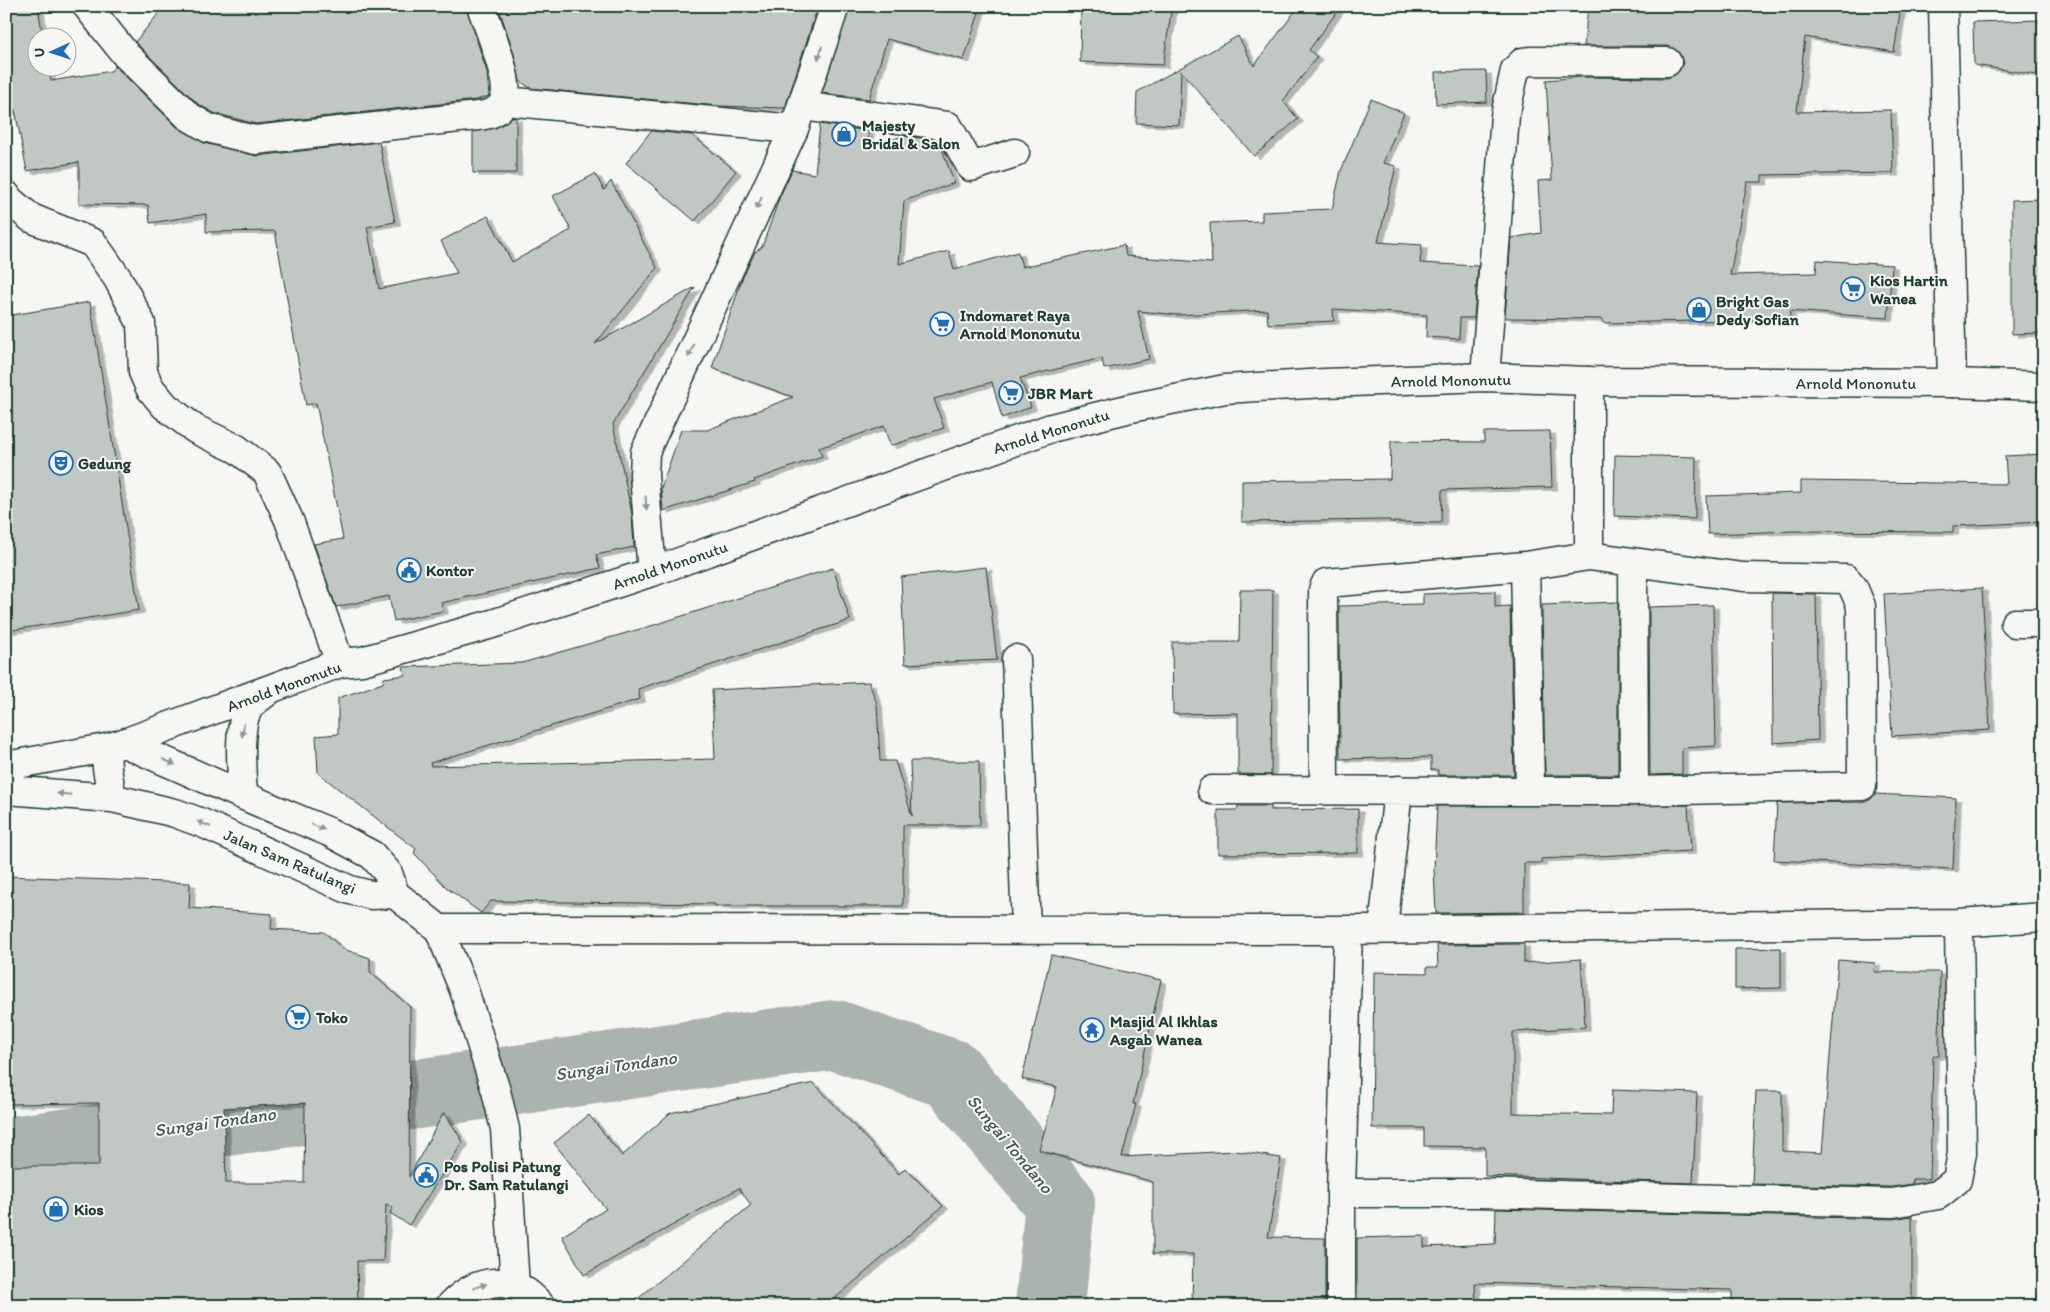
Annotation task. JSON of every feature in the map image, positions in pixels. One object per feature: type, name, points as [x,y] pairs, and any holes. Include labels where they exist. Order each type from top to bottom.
[{"type":"main road","points":[[87,6],[126,55],[188,116],[208,128],[255,140],[478,116],[496,111],[505,101],[506,83],[497,50],[481,6]]},
{"type":"main road","points":[[652,572],[644,475],[645,452],[798,118],[835,6]]},
{"type":"main road","points":[[1942,6],[1952,383]]},
{"type":"main road","points":[[1485,377],[1505,116],[1515,70],[1523,62],[1532,61],[1667,62]]},
{"type":"main road","points":[[505,101],[948,126],[971,167],[1015,153]]},
{"type":"main road","points":[[6,195],[9,200],[31,218],[93,242],[118,279],[141,323],[143,372],[150,388],[165,406],[195,430],[237,449],[267,472],[289,520],[340,663]]},
{"type":"main road","name":"Arnold Mononutu","points":[[115,745],[268,691],[340,663],[362,662],[482,627],[652,572],[1051,428],[1130,408],[1225,389],[1325,382],[1485,377],[1589,381],[1952,383],[2044,386]]},
{"type":"main road","points":[[1589,381],[1589,556]]},
{"type":"main road","points":[[1212,790],[1634,791],[1862,786],[1861,606],[1853,587],[1846,579],[1743,578],[1589,556],[1525,566],[1326,583],[1323,590],[1324,789]]},
{"type":"main road","points":[[1633,562],[1634,791]]},
{"type":"main road","points":[[1525,566],[1530,786],[1528,791]]},
{"type":"main road","points":[[2015,624],[2044,623]]},
{"type":"main road","points":[[1016,659],[1026,929]]},
{"type":"main road","points":[[243,795],[241,751],[243,729],[248,709],[268,691]]},
{"type":"main road","points":[[6,766],[115,745],[243,795],[329,832],[372,854],[388,873],[395,894],[439,929],[464,990],[496,1091],[505,1129],[515,1286]]},
{"type":"main road","points":[[112,798],[107,768],[115,745]]},
{"type":"main road","name":"Jalan Sam Ratulangi","points":[[6,790],[112,798],[152,806],[202,823],[350,890],[371,895],[395,894]]},
{"type":"main road","points":[[1383,929],[1398,790]]},
{"type":"main road","points":[[439,929],[1348,930],[1959,924],[2044,917]]},
{"type":"main road","points":[[1341,1193],[1893,1203],[1938,1194],[1957,1180],[1962,1153],[1959,924]]},
{"type":"main road","points":[[1341,1306],[1341,1193],[1348,930]]},
{"type":"main road","points":[[450,1306],[462,1293],[478,1285],[496,1282],[515,1286],[533,1296],[541,1306]]},
{"type":"shaded area","points":[[498,1297],[514,1300],[525,1306],[477,1306],[485,1300]]},
{"type":"building","points":[[6,6],[38,6],[41,28],[28,28],[28,78],[50,78],[51,81],[78,78],[111,71],[115,66],[177,127],[204,143],[257,156],[379,142],[395,222],[367,227],[379,289],[457,273],[441,241],[488,216],[512,262],[571,230],[553,196],[595,174],[604,190],[611,181],[657,268],[595,344],[695,287],[613,424],[632,514],[634,547],[596,555],[600,568],[441,603],[443,611],[394,621],[389,596],[336,607],[314,544],[343,539],[316,403],[306,405],[275,231],[206,232],[206,214],[150,223],[148,205],[79,204],[79,162],[27,171],[15,110],[6,113]]},
{"type":"building","points":[[165,6],[466,6],[487,72],[489,96],[476,100],[256,124],[214,113],[198,104],[135,42]]},
{"type":"building","points":[[498,6],[818,6],[785,108],[719,106],[530,88],[520,81],[513,50]]},
{"type":"building","points":[[850,6],[981,6],[964,60],[887,39],[869,99],[822,93]]},
{"type":"building","points":[[1081,6],[1172,6],[1163,65],[1080,62]]},
{"type":"building","points":[[1299,6],[1341,6],[1309,50],[1317,57],[1283,101],[1298,119],[1254,156],[1181,71],[1179,125],[1136,123],[1137,92],[1238,36],[1254,66]]},
{"type":"building","points":[[1588,6],[1901,6],[1894,52],[1805,37],[1797,112],[1891,110],[1893,173],[1762,175],[1762,182],[1747,182],[1730,275],[1816,273],[1817,260],[1892,265],[1888,318],[1790,311],[1790,319],[1603,323],[1603,319],[1505,318],[1511,238],[1541,233],[1538,181],[1552,180],[1546,80],[1581,77],[1667,78],[1675,75],[1683,63],[1680,54],[1668,46],[1584,46]]},
{"type":"building","points":[[2044,20],[2044,76],[1974,65],[1973,22]]},
{"type":"building","points":[[1486,71],[1487,102],[1436,104],[1435,72]]},
{"type":"building","points":[[1371,99],[1404,113],[1383,163],[1396,166],[1378,242],[1422,245],[1420,263],[1478,266],[1474,318],[1460,318],[1459,339],[1426,337],[1427,315],[1333,309],[1334,321],[1268,324],[1267,310],[1178,315],[1138,311],[1149,359],[1104,369],[1102,358],[1020,378],[1031,407],[1002,418],[992,382],[934,399],[944,428],[890,446],[884,426],[819,448],[822,456],[754,480],[755,482],[663,511],[661,488],[681,430],[707,430],[793,397],[712,368],[742,279],[755,252],[762,247],[780,196],[792,170],[815,174],[820,124],[869,131],[867,148],[903,136],[938,140],[940,143],[954,183],[904,201],[899,264],[949,251],[954,270],[1018,252],[1022,267],[1124,245],[1126,256],[1212,263],[1210,223],[1262,221],[1262,212],[1332,209],[1341,171]]},
{"type":"building","points":[[512,117],[516,118],[516,173],[473,173],[473,132],[496,128]]},
{"type":"building","points":[[651,131],[692,135],[736,171],[695,221],[626,163]]},
{"type":"building","points":[[2044,199],[2044,333],[2012,334],[2012,200]]},
{"type":"building","name":"Gedung","points":[[90,302],[139,610],[6,631],[6,316]]},
{"type":"building","points":[[1550,431],[1552,487],[1442,490],[1441,523],[1390,522],[1390,520],[1242,522],[1242,481],[1390,479],[1391,441],[1484,442],[1484,432]]},
{"type":"building","points":[[2044,454],[2044,522],[1953,526],[1953,532],[1794,531],[1708,534],[1706,496],[1801,493],[1801,481],[2007,484],[2005,456]]},
{"type":"building","points":[[1615,455],[1696,457],[1695,519],[1614,516]]},
{"type":"building","points":[[986,567],[997,660],[905,664],[901,577]]},
{"type":"building","points":[[833,568],[850,620],[638,689],[640,699],[430,763],[431,766],[715,759],[712,690],[869,682],[877,704],[880,761],[895,761],[912,816],[910,761],[979,761],[980,825],[903,825],[903,906],[715,906],[715,904],[491,901],[481,913],[447,888],[414,853],[416,849],[318,773],[316,736],[338,734],[338,698],[383,683],[384,678],[405,675],[403,667],[522,663],[654,625]]},
{"type":"building","points":[[1982,588],[1990,730],[1892,736],[1884,594]]},
{"type":"building","points":[[1240,590],[1273,590],[1271,775],[1238,774],[1238,713],[1173,714],[1172,642],[1239,642]]},
{"type":"building","points":[[1495,591],[1495,607],[1510,606],[1514,775],[1438,775],[1438,770],[1431,770],[1431,757],[1340,759],[1339,606],[1423,604],[1423,594]]},
{"type":"building","points":[[1772,593],[1816,594],[1818,740],[1773,743]]},
{"type":"building","points":[[1618,602],[1618,775],[1545,775],[1542,605]]},
{"type":"building","points":[[1713,605],[1716,746],[1682,748],[1682,774],[1650,775],[1649,607]]},
{"type":"building","points":[[1875,794],[1956,798],[1953,869],[1774,860],[1777,803],[1862,802],[1870,800]]},
{"type":"building","points":[[1688,805],[1691,851],[1541,859],[1541,863],[1524,863],[1524,912],[1436,913],[1434,869],[1437,806]]},
{"type":"building","points":[[1238,806],[1271,806],[1271,810],[1358,809],[1358,853],[1218,854],[1218,810],[1237,810]]},
{"type":"building","points":[[6,876],[190,883],[189,908],[272,914],[271,929],[324,932],[343,949],[370,958],[370,972],[410,1007],[409,1177],[444,1112],[463,1142],[409,1225],[390,1213],[393,1208],[386,1204],[383,1261],[357,1261],[358,1306],[6,1306],[6,1166],[99,1166],[99,1103],[6,1104]],"holes":[[[305,1103],[304,1183],[226,1183],[224,1108]]]},
{"type":"building","points":[[1524,944],[1524,963],[1581,959],[1585,1027],[1513,1032],[1513,1113],[1611,1115],[1612,1090],[1697,1093],[1693,1183],[1485,1176],[1485,1147],[1424,1146],[1424,1128],[1372,1128],[1374,972],[1427,973],[1427,967],[1438,967],[1437,945]]},
{"type":"building","points":[[1781,948],[1781,988],[1735,989],[1735,949]]},
{"type":"building","points":[[1051,955],[1161,980],[1133,1104],[1136,1104],[1122,1157],[1236,1151],[1281,1158],[1268,1237],[1325,1238],[1325,1302],[1264,1299],[1264,1306],[1192,1306],[1193,1254],[1153,1254],[1153,1182],[1039,1150],[1057,1087],[1022,1079]]},
{"type":"building","points":[[1838,960],[1875,963],[1874,972],[1940,972],[1939,1056],[1933,1056],[1930,1179],[1912,1179],[1912,1184],[1892,1187],[1752,1184],[1756,1091],[1782,1091],[1782,1151],[1822,1153]]},
{"type":"building","points":[[814,1083],[899,1174],[905,1168],[943,1206],[826,1306],[629,1306],[751,1205],[739,1188],[584,1275],[562,1236],[606,1209],[554,1143],[589,1115],[622,1156],[670,1113]]},
{"type":"building","points":[[1496,1209],[1893,1219],[1912,1216],[1912,1306],[1732,1306],[1732,1290],[1475,1283],[1476,1306],[1357,1306],[1357,1238],[1424,1236],[1424,1247],[1495,1244]]},
{"type":"waterway","name":"Sungai Tondano","points":[[6,1152],[835,1035],[951,1074],[1060,1203],[1050,1306]]},
{"type":"place","name":"Majesty Bridal & Salon","points":[[844,134]]},
{"type":"place","name":"Kios Hartin Wanea","points":[[1853,289]]},
{"type":"place","name":"Bright Gas Dedy Sofian","points":[[1699,310]]},
{"type":"place","name":"Indomaret Raya Arnold Mononutu","points":[[942,324]]},
{"type":"place","name":"JBR Mart","points":[[1011,393]]},
{"type":"place","name":"Gedung","points":[[61,463]]},
{"type":"place","name":"Kontor","points":[[409,570]]},
{"type":"place","name":"Toko","points":[[298,1017]]},
{"type":"place","name":"Masjid Al Ikhlas Asgab Wanea","points":[[1092,1030]]},
{"type":"place","name":"Pos Polisi Patung Dr. Sam Ratulangi","points":[[426,1175]]},
{"type":"place","name":"Kios","points":[[56,1209]]}]
